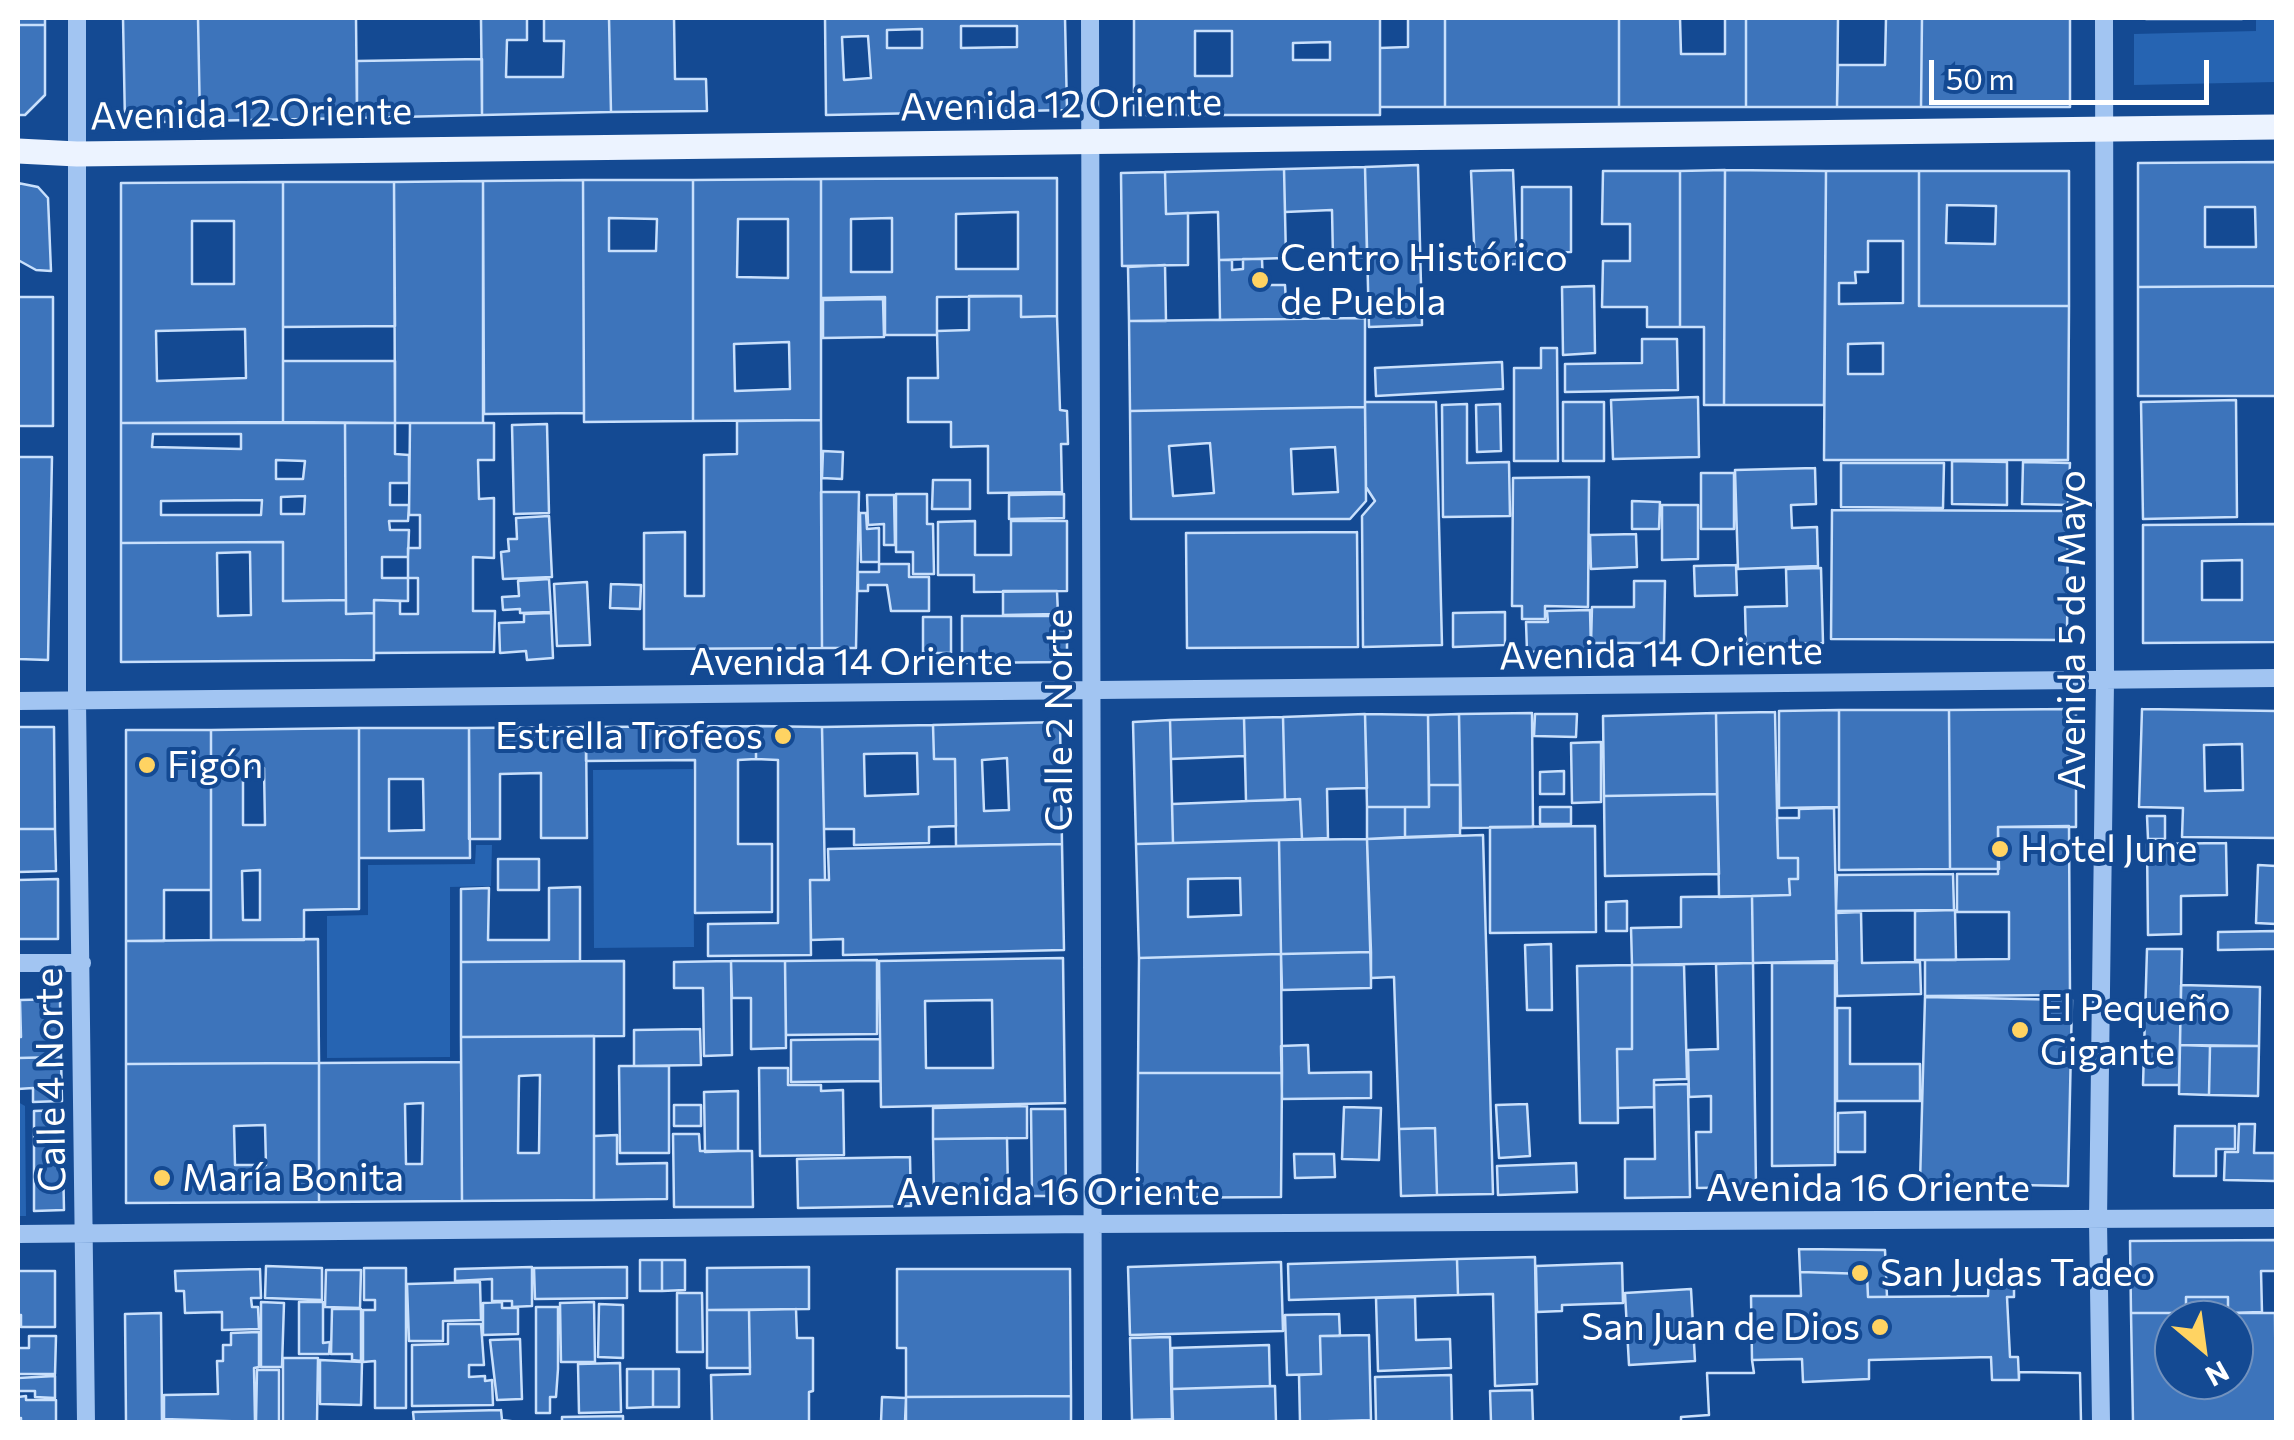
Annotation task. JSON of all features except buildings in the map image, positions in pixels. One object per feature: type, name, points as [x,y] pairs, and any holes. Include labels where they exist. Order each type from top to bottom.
[{"type":"main road","name":"Avenida 12 Oriente","points":[[18,152],[2276,127]]},
{"type":"street","name":"Calle 4 Norte","points":[[77,18],[77,702],[86,1422]]},
{"type":"street","name":"Calle 2 Norte","points":[[1090,18],[1092,1422]]},
{"type":"street","name":"Avenida 5 de Mayo","points":[[2101,1422],[2098,1220],[2105,682],[2104,18]]},
{"type":"street","name":"Avenida 14 Oriente","points":[[18,702],[2276,678]]},
{"type":"street","points":[[18,964],[82,963]]},
{"type":"street","name":"Avenida 16 Oriente","points":[[18,1234],[2276,1218]]},
{"type":"shaded area","points":[[2256,18],[2276,18],[2276,82],[2134,85],[2134,34],[2256,31]]},
{"type":"shaded area","points":[[693,769],[694,947],[594,948],[593,770]]},
{"type":"shaded area","points":[[476,845],[492,845],[491,886],[450,887],[450,1057],[327,1058],[327,916],[368,915],[368,865],[475,864]]},
{"type":"shaded area","points":[[18,1102],[25,1106],[26,1216],[18,1216]]},
{"type":"place","name":"Centro Histórico de Puebla","points":[[1260,280]]},
{"type":"place","name":"Estrella Trofeos","points":[[783,736]]},
{"type":"place","name":"Figón","points":[[147,765]]},
{"type":"place","name":"Hotel June","points":[[2000,849]]},
{"type":"place","name":"El Pequeño Gigante","points":[[2020,1030]]},
{"type":"place","name":"María Bonita","points":[[162,1178]]},
{"type":"place","name":"San Judas Tadeo","points":[[1860,1273]]},
{"type":"place","name":"San Juan de Dios","points":[[1880,1327]]}]
